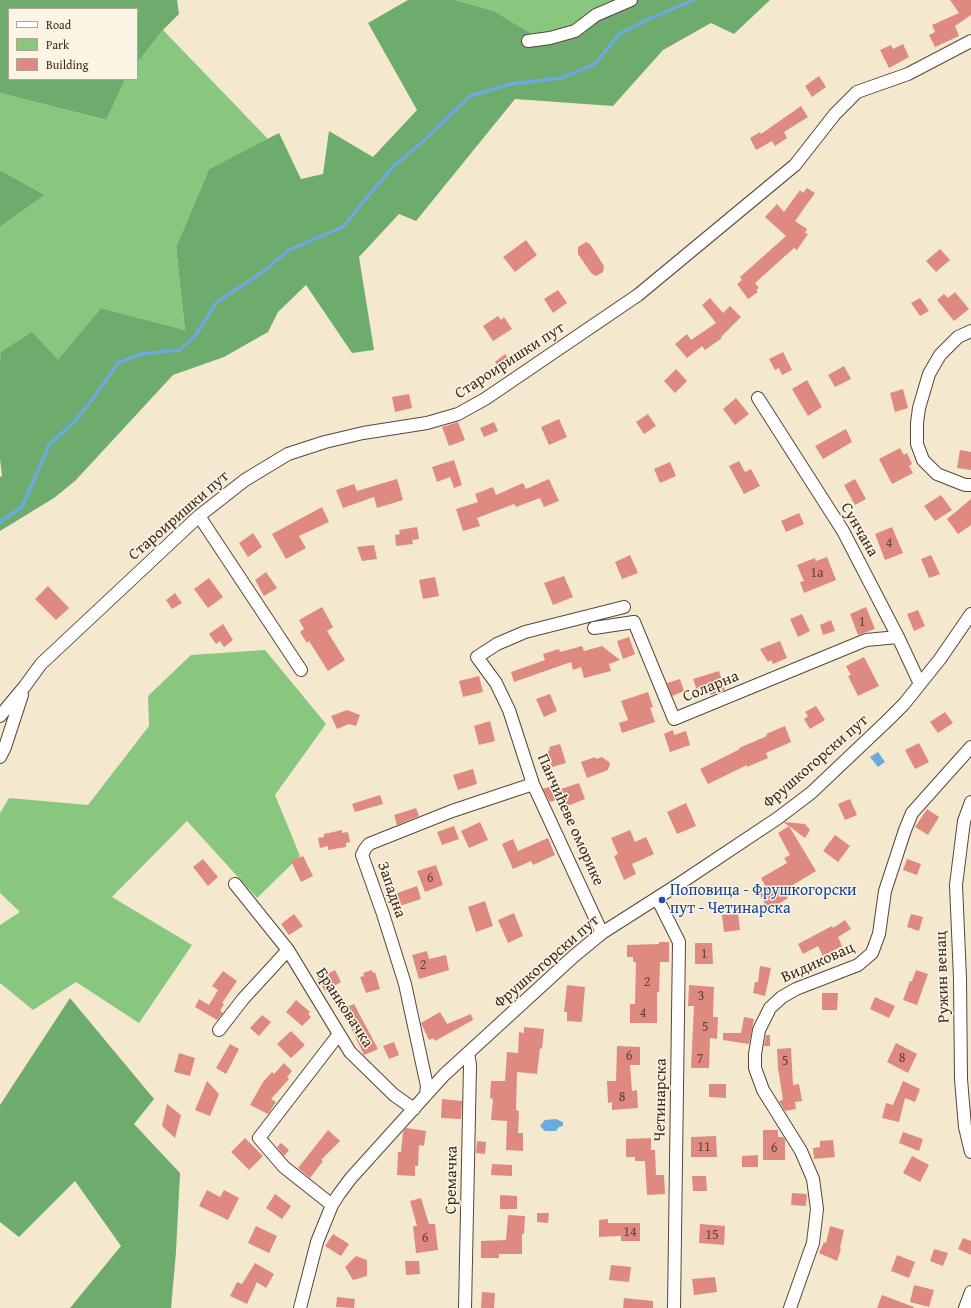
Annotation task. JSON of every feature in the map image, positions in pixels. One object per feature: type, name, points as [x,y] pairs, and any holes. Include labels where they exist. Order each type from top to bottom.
[{"type":"street","points":[[528,41],[575,32],[596,15],[631,0]]},
{"type":"street","name":"Староиришки пут","points":[[0,716],[41,664],[199,516],[245,480],[288,454],[326,442],[363,433],[427,423],[458,414],[484,399],[644,290],[795,165],[835,114],[857,92],[908,74],[971,41]]},
{"type":"street","points":[[971,331],[958,337],[940,355],[929,374],[919,408],[917,423],[917,442],[923,460],[937,474],[965,485],[971,485]]},
{"type":"street","name":"Сунчана","points":[[758,398],[843,531],[898,637],[920,684]]},
{"type":"street","points":[[199,516],[301,670]]},
{"type":"street","name":"Панчићеве оморике","points":[[602,933],[533,784],[506,703],[496,683],[477,657],[497,644],[525,632],[624,607]]},
{"type":"street","name":"Фрушкогорски пут","points":[[300,1308],[317,1242],[332,1206],[351,1178],[444,1075],[574,956],[602,933],[778,818],[811,792],[887,721],[920,684],[971,614]]},
{"type":"street","name":"Соларна","points":[[594,628],[634,622],[674,719],[866,640],[898,637]]},
{"type":"street","points":[[0,757],[5,747],[25,686]]},
{"type":"street","name":"Видиковац","points":[[790,1308],[813,1243],[817,1209],[813,1180],[801,1151],[763,1090],[755,1068],[755,1054],[759,1030],[770,1008],[782,997],[858,965],[872,953],[879,934],[885,891],[912,812],[971,747]]},
{"type":"street","name":"Западна","points":[[426,1095],[427,1086],[405,984],[383,914],[362,855],[365,848],[369,844],[452,811],[533,784]]},
{"type":"street","name":"Ружин венац","points":[[971,802],[964,821],[956,885],[960,978],[961,1079],[965,1127],[971,1152]]},
{"type":"street","name":"Бранковачка","points":[[235,884],[288,950],[350,1052],[394,1095],[414,1109]]},
{"type":"street","name":"Четинарска","points":[[657,898],[679,942],[674,1308]]},
{"type":"street","points":[[219,1030],[243,999],[288,950]]},
{"type":"street","points":[[332,1206],[284,1167],[258,1138],[338,1034]]},
{"type":"street","name":"Сремачка","points":[[465,1308],[470,1065],[468,1053]]},
{"type":"street","points":[[965,1308],[971,1292]]},
{"type":"green space","points":[[0,0],[177,0],[179,14],[163,30],[138,62],[138,8],[8,8],[8,80],[125,80],[106,120],[0,93]]},
{"type":"green space","points":[[408,0],[455,0],[494,11],[550,45],[616,0],[770,0],[734,34],[711,23],[663,50],[613,106],[515,99],[416,221],[399,214],[359,257],[374,350],[352,353],[306,285],[278,312],[268,332],[224,357],[173,375],[75,481],[54,498],[0,531],[0,477],[2,476],[0,459],[1,352],[32,332],[58,360],[101,308],[185,330],[176,247],[209,169],[279,133],[301,179],[323,174],[329,131],[373,157],[417,110],[368,23]]},
{"type":"green space","points":[[455,0],[616,0],[550,45],[494,11]]},
{"type":"green space","points":[[163,30],[268,139],[209,169],[176,247],[185,330],[101,308],[58,361],[0,367],[0,227],[45,195],[0,170],[0,93],[105,120],[125,80],[138,80],[138,62]]},
{"type":"green space","points":[[0,170],[45,195],[0,227]]},
{"type":"green space","points":[[265,650],[326,724],[275,795],[300,856],[257,898],[187,821],[112,897],[192,945],[139,1023],[76,982],[33,1010],[0,983],[0,925],[20,912],[0,893],[0,813],[9,798],[88,805],[149,726],[148,696],[191,655]]},
{"type":"green space","points":[[70,998],[154,1099],[134,1124],[180,1173],[176,1252],[171,1308],[70,1308],[121,1246],[75,1181],[19,1237],[0,1222],[0,1105]]},
{"type":"water","points":[[878,752],[885,762],[878,767],[870,757]]},
{"type":"water","points":[[556,1119],[563,1122],[563,1126],[559,1127],[556,1131],[545,1131],[540,1126],[545,1120]]},
{"type":"building","points":[[950,0],[971,0],[971,15],[955,26],[959,36],[935,47],[929,35],[935,32],[932,25],[959,13]]},
{"type":"building","points":[[903,44],[909,57],[889,68],[880,50],[891,45],[893,49]]},
{"type":"building","points":[[819,76],[826,87],[812,97],[805,86]]},
{"type":"building","points":[[801,106],[808,117],[784,132],[787,138],[775,146],[772,141],[756,150],[750,138],[760,132],[761,134]]},
{"type":"building","points":[[807,188],[815,193],[795,221],[807,229],[805,233],[808,234],[797,250],[794,248],[755,283],[759,288],[756,290],[758,292],[748,299],[737,284],[742,280],[740,277],[786,236],[765,217],[777,204],[784,212],[800,190],[803,193]]},
{"type":"building","points":[[526,240],[537,255],[515,272],[503,257]]},
{"type":"building","points":[[586,242],[590,244],[604,266],[603,272],[596,276],[591,273],[578,254],[578,247]]},
{"type":"building","points":[[940,249],[950,260],[936,272],[926,261]]},
{"type":"building","points":[[558,290],[567,303],[553,313],[544,299]]},
{"type":"building","points":[[955,292],[969,309],[954,321],[937,300],[944,294],[948,298]]},
{"type":"building","points":[[710,298],[723,313],[730,306],[741,317],[721,337],[722,338],[705,350],[702,346],[687,358],[675,344],[687,334],[691,340],[716,323],[702,305]]},
{"type":"building","points":[[920,298],[929,311],[920,316],[911,303]]},
{"type":"building","points":[[498,316],[501,320],[504,317],[512,329],[493,341],[483,326]]},
{"type":"building","points":[[783,352],[792,370],[782,375],[779,368],[775,370],[769,359]]},
{"type":"building","points":[[505,354],[512,364],[502,371],[495,362]]},
{"type":"building","points":[[844,366],[851,379],[835,387],[828,375]]},
{"type":"building","points":[[676,369],[687,381],[675,393],[664,381]]},
{"type":"building","points":[[807,380],[822,407],[808,416],[792,389]]},
{"type":"building","points":[[903,389],[908,408],[895,412],[890,393]]},
{"type":"building","points":[[409,394],[412,408],[395,412],[392,397]]},
{"type":"building","points":[[736,398],[749,414],[735,425],[723,409]]},
{"type":"building","points":[[648,414],[656,426],[644,434],[636,422]]},
{"type":"building","points":[[559,419],[567,437],[549,445],[541,427]]},
{"type":"building","points":[[458,422],[465,440],[449,446],[442,427]]},
{"type":"building","points":[[494,422],[498,431],[484,437],[480,428]]},
{"type":"building","points":[[846,429],[852,442],[823,459],[815,446]]},
{"type":"building","points":[[900,448],[904,455],[907,453],[912,464],[909,466],[913,473],[892,484],[879,459]]},
{"type":"building","points":[[960,450],[971,452],[971,470],[957,468]]},
{"type":"building","points":[[454,460],[462,485],[454,488],[450,477],[437,482],[432,467]]},
{"type":"building","points":[[739,461],[745,472],[751,469],[760,486],[744,494],[729,466]]},
{"type":"building","points":[[670,462],[676,476],[660,483],[654,469]]},
{"type":"building","points":[[397,479],[403,500],[377,508],[374,497],[343,508],[336,490],[354,484],[357,491]]},
{"type":"building","points":[[549,479],[559,501],[544,507],[540,498],[516,507],[514,504],[477,518],[480,526],[463,531],[456,509],[478,502],[475,494],[493,487],[496,495],[523,483],[526,489]]},
{"type":"building","points":[[855,479],[866,499],[855,505],[844,485]]},
{"type":"building","points":[[941,495],[952,510],[935,521],[924,506]]},
{"type":"building","points":[[971,499],[971,525],[958,534],[947,519]]},
{"type":"building","points":[[322,507],[329,522],[299,536],[306,548],[286,559],[272,534]]},
{"type":"building","points":[[799,513],[804,524],[786,532],[781,521]]},
{"type":"building","points":[[417,527],[419,539],[412,540],[413,544],[396,546],[395,535],[400,534],[399,530]]},
{"type":"building","points":[[892,527],[903,553],[885,560],[875,534]]},
{"type":"building","points":[[253,533],[262,547],[248,557],[239,543]]},
{"type":"building","points":[[374,545],[377,559],[362,561],[357,547]]},
{"type":"building","points":[[630,555],[638,573],[622,579],[615,562]]},
{"type":"building","points":[[931,555],[940,574],[929,578],[921,559]]},
{"type":"building","points":[[827,557],[836,580],[804,593],[800,582],[804,581],[797,565],[815,558],[816,561]]},
{"type":"building","points":[[266,572],[277,588],[264,596],[255,580]]},
{"type":"building","points":[[564,576],[573,597],[553,605],[544,583]]},
{"type":"building","points":[[435,577],[439,596],[423,599],[419,580]]},
{"type":"building","points":[[209,578],[223,597],[208,608],[194,589]]},
{"type":"building","points":[[48,586],[69,608],[56,620],[35,599]]},
{"type":"building","points":[[175,593],[182,603],[172,609],[166,600]]},
{"type":"building","points":[[322,607],[333,627],[327,631],[345,660],[328,671],[309,641],[307,643],[300,632],[304,629],[299,620]]},
{"type":"building","points":[[866,607],[875,629],[858,635],[850,614]]},
{"type":"building","points":[[918,610],[925,626],[914,631],[907,614]]},
{"type":"building","points":[[802,614],[810,631],[798,637],[790,619]]},
{"type":"building","points":[[831,620],[835,631],[823,635],[820,625]]},
{"type":"building","points":[[223,624],[233,640],[224,647],[220,641],[216,644],[209,634]]},
{"type":"building","points":[[629,637],[635,654],[623,659],[617,641]]},
{"type":"building","points":[[780,641],[787,658],[773,664],[771,660],[768,662],[760,649]]},
{"type":"building","points":[[582,646],[584,651],[602,646],[620,660],[609,664],[611,671],[584,678],[581,667],[573,670],[571,662],[514,682],[511,672],[545,660],[543,654],[559,649],[560,652]]},
{"type":"building","points":[[864,657],[879,686],[858,696],[848,676],[851,675],[846,666]]},
{"type":"building","points":[[719,671],[725,690],[711,695],[710,692],[699,696],[693,679]]},
{"type":"building","points":[[479,676],[483,692],[463,697],[459,681]]},
{"type":"building","points":[[680,679],[684,691],[672,696],[667,683]]},
{"type":"building","points":[[648,692],[653,707],[650,708],[655,722],[622,733],[619,723],[628,720],[621,701]]},
{"type":"building","points":[[550,694],[557,711],[544,717],[536,699]]},
{"type":"building","points":[[816,706],[825,720],[810,729],[804,719],[808,716],[805,712]]},
{"type":"building","points":[[347,710],[360,715],[356,726],[349,724],[337,729],[331,716]]},
{"type":"building","points":[[945,712],[953,723],[938,733],[930,722]]},
{"type":"building","points":[[490,721],[495,741],[479,745],[474,726]]},
{"type":"building","points":[[785,726],[791,742],[766,753],[768,758],[747,767],[747,765],[708,784],[700,769],[740,749],[739,748],[767,736],[766,734]]},
{"type":"building","points":[[673,730],[674,735],[686,731],[690,745],[670,752],[664,734]]},
{"type":"building","points":[[919,743],[929,762],[915,769],[905,750]]},
{"type":"building","points":[[560,744],[566,763],[552,767],[547,752],[550,750],[549,747]]},
{"type":"building","points":[[595,757],[596,759],[602,757],[610,763],[608,770],[587,778],[581,762]]},
{"type":"building","points":[[473,769],[477,784],[458,790],[453,775]]},
{"type":"building","points":[[579,783],[585,799],[565,807],[558,790]]},
{"type":"building","points":[[554,785],[559,799],[550,802],[543,789]]},
{"type":"building","points":[[380,795],[383,804],[355,812],[352,804]]},
{"type":"building","points":[[850,799],[857,815],[845,820],[838,804]]},
{"type":"building","points":[[686,803],[696,826],[677,834],[667,812]]},
{"type":"building","points":[[416,808],[419,816],[397,825],[394,815]]},
{"type":"building","points":[[927,809],[939,817],[928,835],[915,827]]},
{"type":"building","points":[[480,822],[488,840],[469,848],[461,831]]},
{"type":"building","points":[[784,823],[805,824],[810,830],[805,838]]},
{"type":"building","points":[[454,826],[459,839],[442,845],[437,832]]},
{"type":"building","points":[[789,826],[816,871],[783,891],[788,898],[769,910],[758,892],[766,887],[761,878],[787,863],[784,858],[790,855],[778,833]]},
{"type":"building","points":[[342,830],[342,833],[348,832],[350,842],[346,843],[346,847],[328,850],[328,846],[320,848],[318,838],[324,837],[324,834]]},
{"type":"building","points":[[630,830],[635,842],[646,837],[654,854],[632,864],[636,874],[624,880],[614,856],[618,854],[611,838]]},
{"type":"building","points":[[835,835],[850,846],[838,862],[823,851]]},
{"type":"building","points":[[548,838],[555,855],[533,865],[531,861],[513,869],[502,844],[513,839],[518,851]]},
{"type":"building","points":[[303,856],[313,876],[301,882],[291,861]]},
{"type":"building","points":[[203,859],[218,877],[208,886],[193,867]]},
{"type":"building","points":[[907,859],[921,864],[917,875],[903,870]]},
{"type":"building","points":[[436,865],[443,885],[425,892],[417,871]]},
{"type":"building","points":[[417,886],[421,899],[397,907],[392,895]]},
{"type":"building","points":[[485,901],[493,926],[476,932],[468,907]]},
{"type":"building","points":[[514,913],[523,936],[508,943],[498,920]]},
{"type":"building","points":[[738,913],[740,930],[724,932],[722,915]]},
{"type":"building","points":[[294,914],[303,926],[289,935],[281,924]]},
{"type":"building","points":[[911,914],[923,917],[919,931],[907,927]]},
{"type":"building","points":[[845,920],[851,929],[838,937],[842,946],[823,956],[818,946],[803,954],[798,944],[832,926],[833,928]]},
{"type":"building","points":[[659,942],[669,942],[669,962],[660,962],[659,992],[657,992],[657,1023],[630,1023],[630,1004],[635,1004],[636,962],[633,962],[633,957],[627,957],[627,945],[659,944]]},
{"type":"building","points":[[695,943],[712,943],[713,964],[695,964]]},
{"type":"building","points":[[427,951],[429,959],[446,955],[449,970],[419,979],[412,955]]},
{"type":"building","points":[[760,966],[771,968],[765,996],[753,993],[755,982],[758,982]]},
{"type":"building","points":[[335,970],[341,982],[325,991],[318,979]]},
{"type":"building","points":[[372,970],[373,973],[375,972],[380,989],[366,993],[360,977],[364,976],[363,973]]},
{"type":"building","points":[[916,970],[928,974],[917,1005],[903,1000]]},
{"type":"building","points":[[223,971],[237,981],[222,1003],[224,1004],[220,1011],[223,1013],[217,1020],[195,1007],[199,999],[209,1005],[218,990],[212,986]]},
{"type":"building","points":[[567,985],[585,987],[582,1022],[567,1021],[567,1012],[564,1012]]},
{"type":"building","points":[[689,985],[714,987],[713,1017],[718,1017],[717,1039],[710,1038],[709,1068],[691,1068],[694,1006],[688,1006]]},
{"type":"building","points":[[822,993],[838,993],[837,1010],[822,1010]]},
{"type":"building","points":[[875,997],[895,1006],[889,1018],[870,1009]]},
{"type":"building","points":[[296,1000],[310,1012],[308,1014],[311,1017],[302,1026],[286,1012]]},
{"type":"building","points":[[354,1004],[378,1049],[364,1055],[342,1009]]},
{"type":"building","points":[[440,1012],[447,1024],[471,1014],[473,1020],[435,1041],[433,1038],[429,1040],[421,1023]]},
{"type":"building","points":[[262,1015],[271,1022],[259,1036],[250,1028]]},
{"type":"building","points":[[744,1017],[754,1019],[749,1044],[723,1040],[723,1033],[741,1033]]},
{"type":"building","points":[[524,1027],[544,1029],[542,1049],[540,1048],[537,1074],[517,1072],[516,1110],[519,1111],[518,1133],[523,1133],[523,1151],[506,1150],[507,1121],[491,1120],[493,1099],[490,1098],[491,1081],[505,1081],[507,1052],[518,1053],[519,1032],[524,1033]]},
{"type":"building","points":[[291,1031],[305,1045],[291,1058],[277,1044]]},
{"type":"building","points":[[766,1035],[770,1035],[770,1046],[764,1046]]},
{"type":"building","points":[[394,1042],[399,1055],[389,1059],[383,1046]]},
{"type":"building","points":[[896,1043],[917,1054],[908,1073],[887,1062]]},
{"type":"building","points":[[230,1044],[239,1049],[226,1074],[216,1068]]},
{"type":"building","points":[[617,1046],[640,1047],[640,1065],[630,1065],[632,1091],[637,1090],[638,1108],[612,1110],[612,1102],[608,1103],[607,1081],[616,1081]]},
{"type":"building","points":[[791,1048],[793,1085],[799,1084],[802,1101],[795,1102],[796,1109],[785,1111],[779,1101],[783,1100],[778,1068],[777,1049]]},
{"type":"building","points":[[179,1053],[195,1058],[190,1076],[174,1072]]},
{"type":"building","points":[[284,1063],[292,1071],[287,1077],[289,1079],[271,1099],[276,1102],[268,1114],[250,1105],[263,1082],[272,1072],[274,1074]]},
{"type":"building","points":[[207,1081],[219,1094],[210,1116],[195,1110]]},
{"type":"building","points":[[903,1081],[920,1089],[915,1102],[905,1098],[899,1122],[882,1118],[886,1103],[893,1105]]},
{"type":"building","points":[[709,1084],[726,1084],[726,1098],[709,1097]]},
{"type":"building","points":[[442,1099],[462,1101],[461,1119],[441,1118]]},
{"type":"building","points":[[167,1104],[181,1115],[175,1138],[162,1126]]},
{"type":"building","points":[[406,1128],[426,1131],[424,1146],[419,1145],[418,1166],[415,1166],[415,1176],[397,1175],[398,1152],[401,1152],[403,1132]]},
{"type":"building","points":[[328,1130],[340,1141],[321,1160],[323,1161],[310,1178],[298,1168]]},
{"type":"building","points":[[763,1130],[778,1130],[778,1137],[783,1137],[785,1139],[785,1160],[763,1160]]},
{"type":"building","points":[[903,1132],[923,1139],[919,1151],[899,1143]]},
{"type":"building","points":[[716,1136],[717,1157],[691,1157],[691,1137]]},
{"type":"building","points":[[245,1138],[263,1156],[249,1170],[231,1152]]},
{"type":"building","points":[[651,1138],[651,1150],[655,1150],[656,1175],[664,1175],[665,1194],[647,1195],[645,1161],[635,1161],[635,1157],[626,1157],[626,1139]]},
{"type":"building","points":[[833,1140],[835,1157],[814,1159],[813,1148],[820,1147],[820,1141]]},
{"type":"building","points":[[477,1141],[486,1142],[485,1154],[476,1153]]},
{"type":"building","points":[[281,1143],[289,1150],[284,1156],[277,1147]]},
{"type":"building","points":[[758,1155],[758,1167],[742,1167],[742,1156]]},
{"type":"building","points":[[912,1156],[929,1165],[920,1182],[903,1173]]},
{"type":"building","points":[[492,1164],[512,1165],[512,1176],[491,1175]]},
{"type":"building","points":[[692,1176],[706,1176],[707,1191],[693,1191]]},
{"type":"building","points":[[207,1190],[220,1197],[224,1190],[239,1198],[228,1220],[199,1206]]},
{"type":"building","points":[[792,1193],[807,1194],[806,1206],[791,1205]]},
{"type":"building","points":[[275,1194],[291,1206],[282,1219],[266,1208]]},
{"type":"building","points":[[500,1195],[517,1196],[517,1209],[500,1209]]},
{"type":"building","points":[[421,1198],[429,1224],[435,1224],[438,1250],[416,1253],[413,1226],[417,1226],[410,1201]]},
{"type":"building","points":[[537,1213],[549,1213],[548,1223],[537,1222]]},
{"type":"building","points":[[508,1215],[525,1216],[524,1234],[522,1234],[522,1254],[499,1254],[499,1258],[481,1258],[481,1241],[506,1240]]},
{"type":"building","points":[[608,1219],[608,1223],[640,1223],[640,1241],[621,1241],[621,1236],[599,1237],[599,1220]]},
{"type":"building","points":[[700,1224],[725,1226],[724,1245],[699,1243]]},
{"type":"building","points":[[256,1226],[277,1236],[269,1253],[248,1243]]},
{"type":"building","points":[[830,1226],[844,1230],[841,1249],[837,1261],[819,1253],[824,1242],[826,1243]]},
{"type":"building","points":[[333,1234],[349,1244],[341,1256],[325,1246]]},
{"type":"building","points":[[963,1238],[971,1241],[971,1255],[958,1249]]},
{"type":"building","points":[[934,1249],[948,1253],[943,1266],[930,1261]]},
{"type":"building","points":[[897,1255],[915,1262],[909,1278],[891,1271]]},
{"type":"building","points":[[356,1256],[367,1260],[367,1276],[353,1280],[345,1267]]},
{"type":"building","points":[[405,1261],[419,1261],[420,1274],[406,1275]]},
{"type":"building","points":[[255,1263],[274,1274],[266,1288],[257,1282],[247,1304],[230,1296],[237,1282],[242,1284]]},
{"type":"building","points":[[611,1265],[631,1267],[629,1282],[609,1280]]},
{"type":"building","points":[[715,1277],[717,1292],[694,1295],[692,1279]]},
{"type":"building","points":[[914,1285],[934,1290],[929,1307],[910,1302]]},
{"type":"building","points":[[482,1292],[495,1293],[494,1308],[481,1308]]},
{"type":"building","points":[[882,1295],[914,1307],[877,1308]]},
{"type":"building","points":[[337,1297],[355,1299],[354,1308],[336,1307]]},
{"type":"building","points":[[624,1298],[653,1301],[653,1308],[623,1308]]},
{"type":"waterway","points":[[0,522],[22,507],[49,445],[74,422],[95,396],[118,363],[141,354],[180,350],[196,335],[216,303],[260,274],[289,250],[343,227],[394,166],[420,144],[470,96],[511,84],[561,78],[595,64],[619,34],[651,18],[694,0]]},
{"type":"place","name":"Поповица - Фрушкогорски пут - Четинарска","points":[[662,900]]}]
